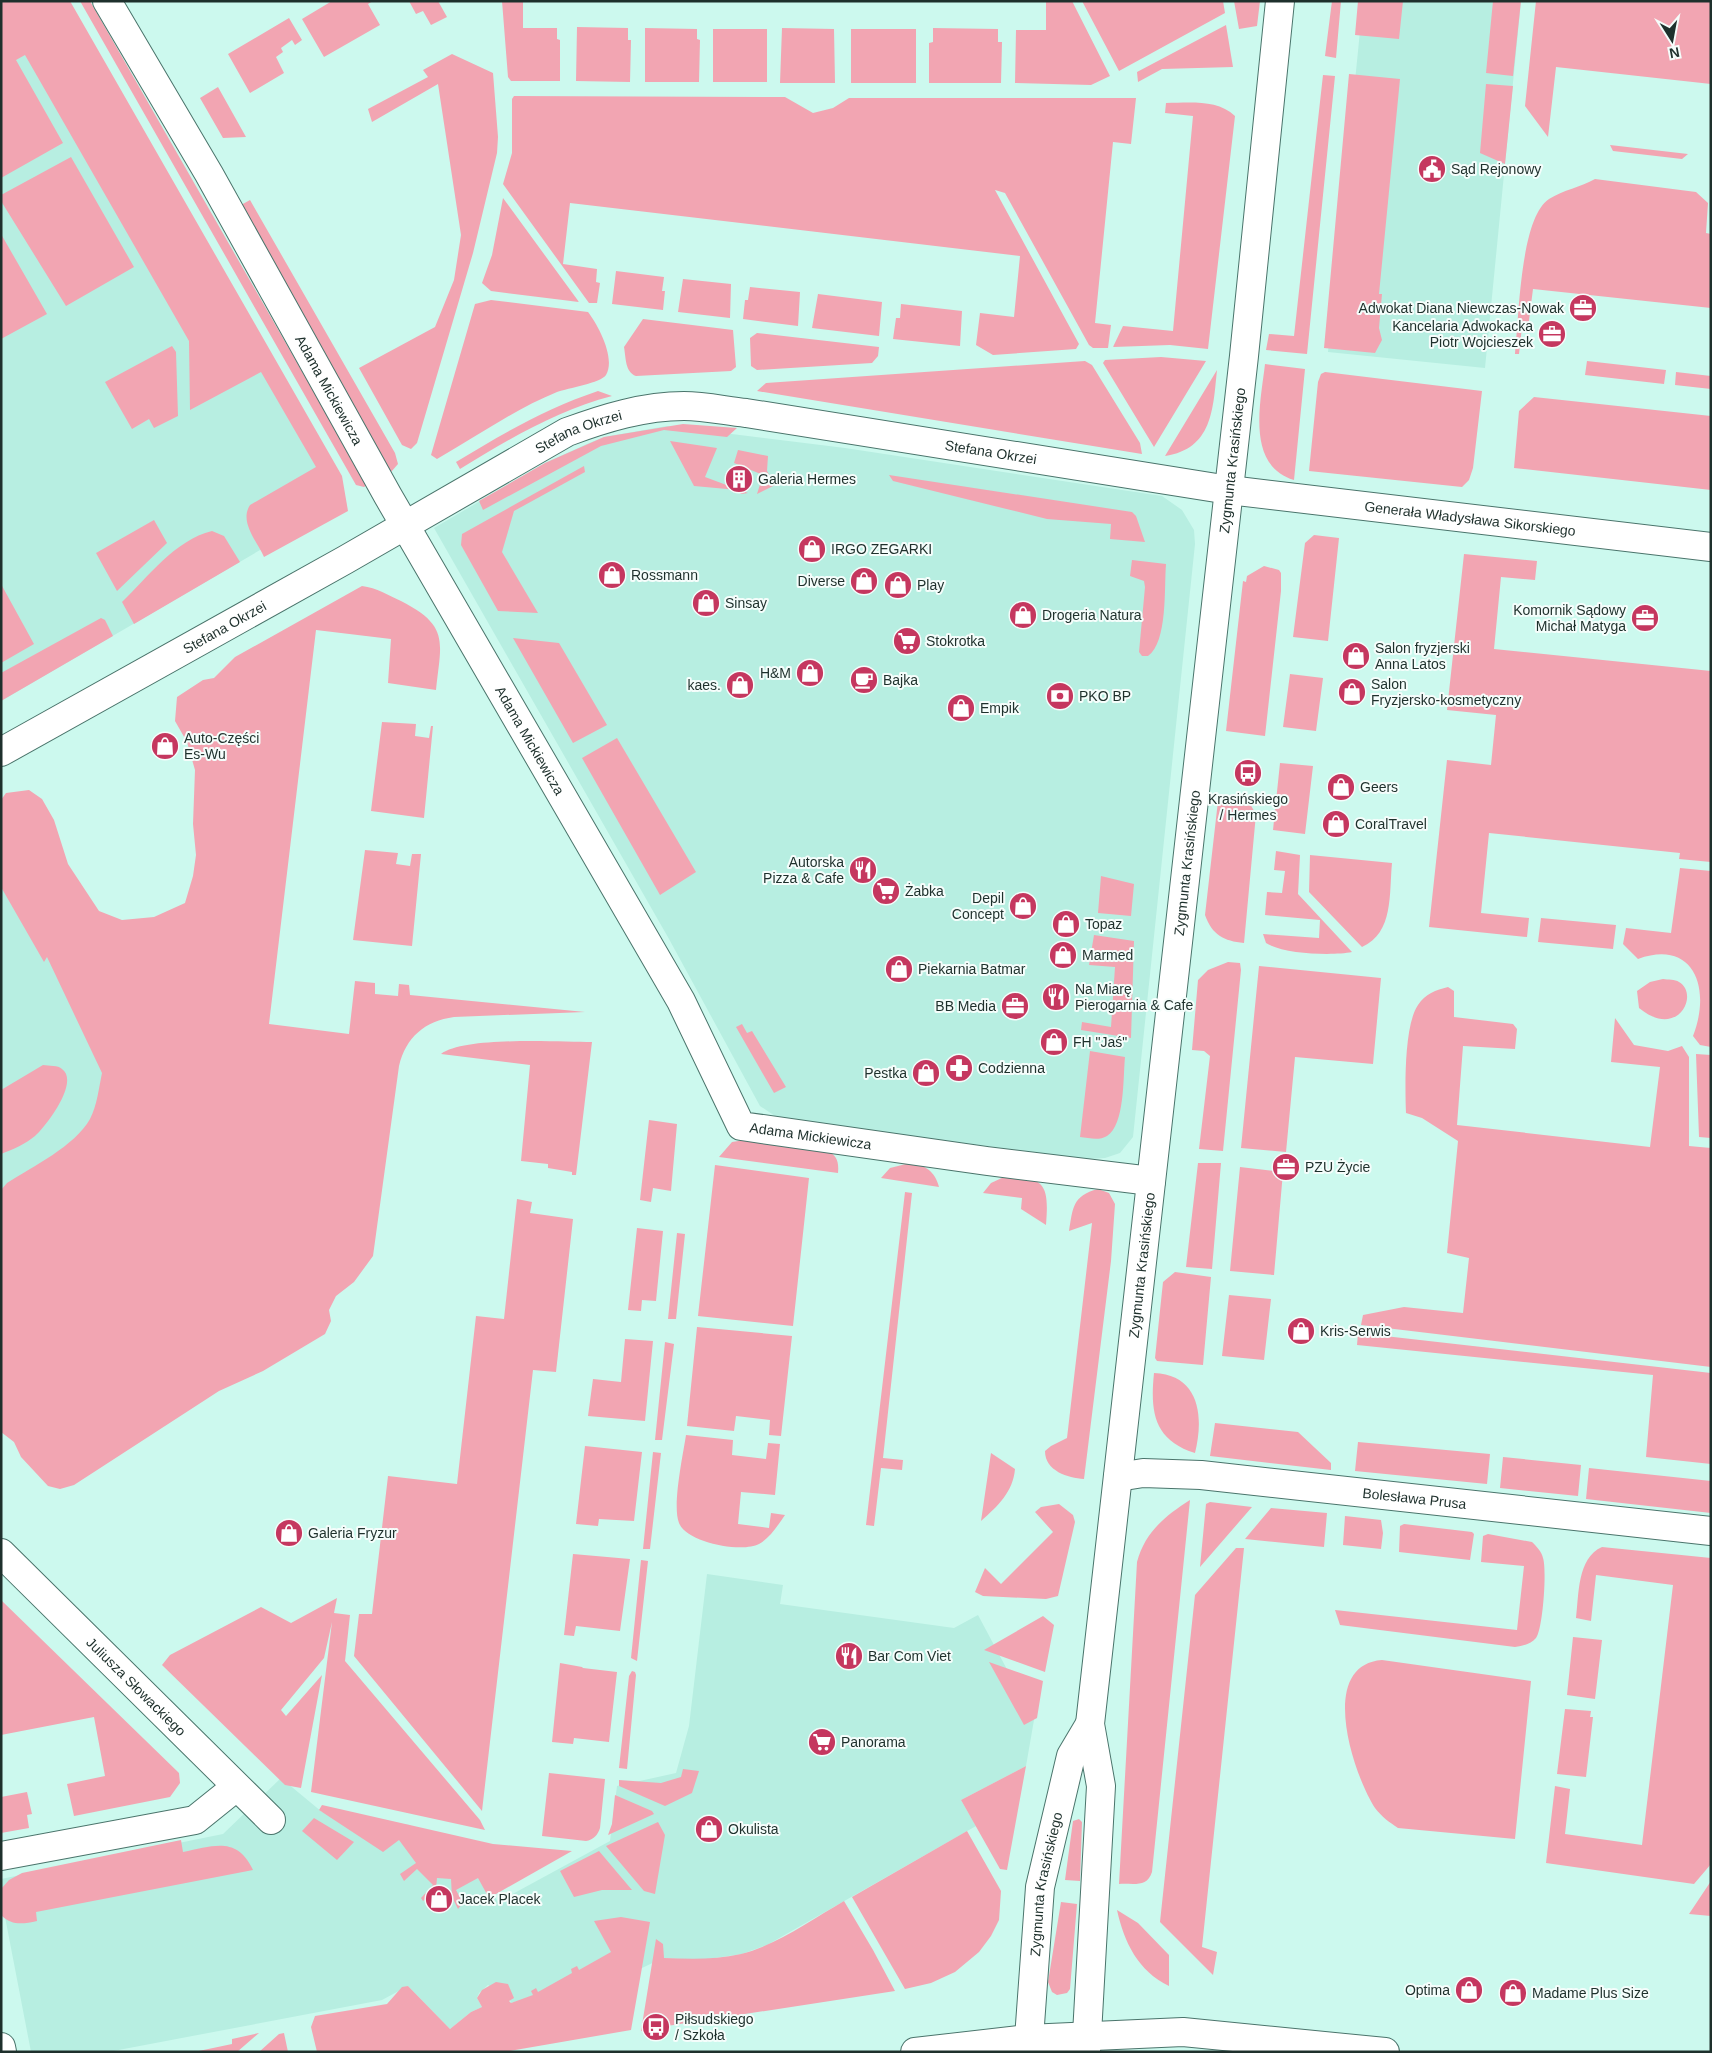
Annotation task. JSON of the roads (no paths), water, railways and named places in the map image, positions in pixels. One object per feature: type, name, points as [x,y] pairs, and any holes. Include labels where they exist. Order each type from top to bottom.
[{"type":"street","name":"Adama Mickiewicza","points":[[107,1],[209,174],[404,525],[681,1001],[702,1041],[741,1126],[987,1161],[1151,1181]]},
{"type":"street","name":"Zygmunta Krasińskiego","points":[[1086,2044],[1102,1786],[1090,1724],[1229,490],[1280,1]]},
{"type":"street","name":"Stefana Okrzei","points":[[1,752],[567,432],[604,418],[644,410],[684,406],[746,413],[1229,490]]},
{"type":"street","name":"Generała Władysława Sikorskiego","points":[[1229,490],[1711,547]]},
{"type":"street","name":"Bolesława Prusa","points":[[1118,1478],[1142,1473],[1200,1475],[1711,1531]]},
{"type":"street","name":"Juliusza Słowackiego","points":[[1,1553],[271,1820]]},
{"type":"street","name":"Zygmunta Krasińskiego","points":[[1028,2045],[1040,1887],[1070,1756],[1090,1724]]},
{"type":"street","points":[[1,1856],[195,1820],[236,1787]]},
{"type":"street","points":[[916,2052],[1028,2045],[1086,2044],[1183,2032],[1386,2052]]},
{"type":"street","points":[[1,2046],[2,2052]]},
{"type":"place","name":"Sąd Rejonowy","points":[[1432,169]]},
{"type":"place","name":"Adwokat Diana Niewczas-Nowak","points":[[1583,308]]},
{"type":"place","name":"Kancelaria Adwokacka Piotr Wojcieszek","points":[[1552,334]]},
{"type":"place","name":"Galeria Hermes","points":[[739,479]]},
{"type":"place","name":"IRGO ZEGARKI","points":[[812,549]]},
{"type":"place","name":"Rossmann","points":[[612,575]]},
{"type":"place","name":"Diverse","points":[[864,581]]},
{"type":"place","name":"Play","points":[[898,585]]},
{"type":"place","name":"Sinsay","points":[[706,603]]},
{"type":"place","name":"Drogeria Natura","points":[[1023,615]]},
{"type":"place","name":"Komornik Sądowy Michał Matyga","points":[[1645,618]]},
{"type":"place","name":"Stokrotka","points":[[907,641]]},
{"type":"place","name":"Salon fryzjerski Anna Latos","points":[[1356,656]]},
{"type":"place","name":"H&M","points":[[810,673]]},
{"type":"place","name":"Bajka","points":[[864,680]]},
{"type":"place","name":"kaes.","points":[[740,685]]},
{"type":"place","name":"Salon Fryzjersko-kosmetyczny","points":[[1352,692]]},
{"type":"place","name":"PKO BP","points":[[1060,696]]},
{"type":"place","name":"Empik","points":[[961,708]]},
{"type":"place","name":"Auto-Części Es-Wu","points":[[165,746]]},
{"type":"place","name":"Krasińskiego / Hermes","points":[[1248,773]]},
{"type":"place","name":"Geers","points":[[1341,787]]},
{"type":"place","name":"CoralTravel","points":[[1336,824]]},
{"type":"place","name":"Autorska Pizza & Cafe","points":[[863,870]]},
{"type":"place","name":"Żabka","points":[[886,891]]},
{"type":"place","name":"Depil Concept","points":[[1023,906]]},
{"type":"place","name":"Topaz","points":[[1066,924]]},
{"type":"place","name":"Marmed","points":[[1063,955]]},
{"type":"place","name":"Piekarnia Batmar","points":[[899,969]]},
{"type":"place","name":"Na Miarę Pierogarnia & Cafe","points":[[1056,997]]},
{"type":"place","name":"BB Media","points":[[1015,1006]]},
{"type":"place","name":"FH \"Jaś\"","points":[[1054,1042]]},
{"type":"place","name":"Codzienna","points":[[959,1068]]},
{"type":"place","name":"Pestka","points":[[926,1073]]},
{"type":"place","name":"PZU Życie","points":[[1286,1167]]},
{"type":"place","name":"Kris-Serwis","points":[[1301,1331]]},
{"type":"place","name":"Galeria Fryzur","points":[[289,1533]]},
{"type":"place","name":"Bar Com Viet","points":[[849,1656]]},
{"type":"place","name":"Panorama","points":[[822,1742]]},
{"type":"place","name":"Okulista","points":[[709,1829]]},
{"type":"place","name":"Jacek Placek","points":[[439,1899]]},
{"type":"place","name":"Optima","points":[[1469,1990]]},
{"type":"place","name":"Madame Plus Size","points":[[1513,1993]]},
{"type":"place","name":"Piłsudskiego / Szkoła","points":[[656,2027]]}]
